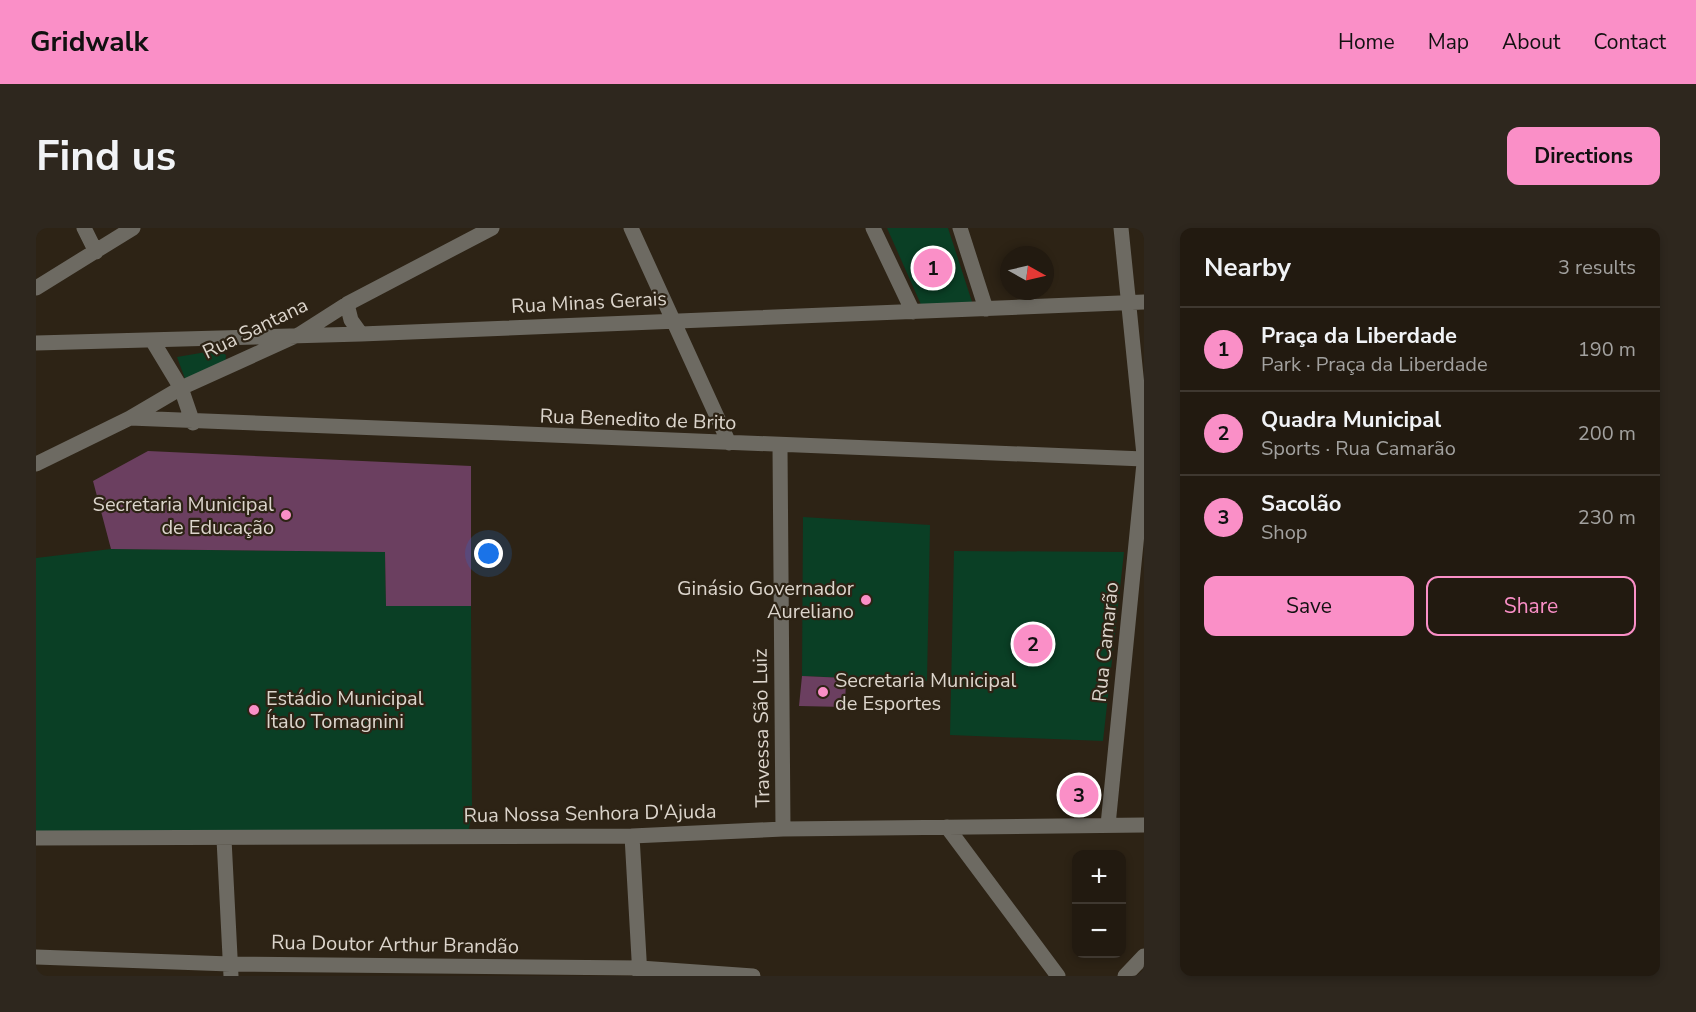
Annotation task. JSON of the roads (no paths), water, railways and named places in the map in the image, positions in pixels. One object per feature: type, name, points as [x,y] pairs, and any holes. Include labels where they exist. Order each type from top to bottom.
[{"type":"street","points":[[84,228],[96,252]]},
{"type":"street","points":[[36,288],[134,228]]},
{"type":"street","name":"Rua Santana","points":[[36,464],[130,418],[181,388],[300,334],[347,304],[492,228]]},
{"type":"street","points":[[631,228],[675,319],[729,442]]},
{"type":"street","points":[[873,228],[913,312]]},
{"type":"street","points":[[960,228],[986,309]]},
{"type":"street","name":"Rua Camarão","points":[[1108,825],[1144,459],[1121,228]]},
{"type":"street","name":"Rua Minas Gerais","points":[[36,343],[361,334],[675,319],[1144,302]]},
{"type":"street","points":[[347,304],[351,320],[361,334]]},
{"type":"street","points":[[152,340],[181,388],[193,423]]},
{"type":"street","name":"Rua Benedito de Brito","points":[[130,418],[193,423],[729,442],[780,447],[1144,459]]},
{"type":"street","name":"Travessa São Luiz","points":[[780,447],[783,829]]},
{"type":"street","name":"Rua Nossa Senhora D'Ajuda","points":[[36,838],[632,836],[783,829],[1144,825]]},
{"type":"street","points":[[946,827],[1058,976]]},
{"type":"street","points":[[632,836],[640,972]]},
{"type":"street","points":[[224,838],[231,970]]},
{"type":"street","points":[[1125,976],[1144,956]]},
{"type":"street","name":"Rua Doutor Arthur Brandão","points":[[36,957],[231,970],[640,972],[753,976]]},
{"type":"place","name":"Praça da Liberdade","points":[[933,268]]},
{"type":"place","name":"Secretaria Municipal de Educação","points":[[286,515]]},
{"type":"place","name":"Ginásio Governador Aureliano","points":[[866,600]]},
{"type":"place","name":"Quadra Municipal","points":[[1033,644]]},
{"type":"place","name":"Secretaria Municipal de Esportes","points":[[823,692]]},
{"type":"place","name":"Estádio Municipal Ítalo Tomagnini","points":[[254,710]]},
{"type":"place","name":"Sacolão","points":[[1079,795]]}]
